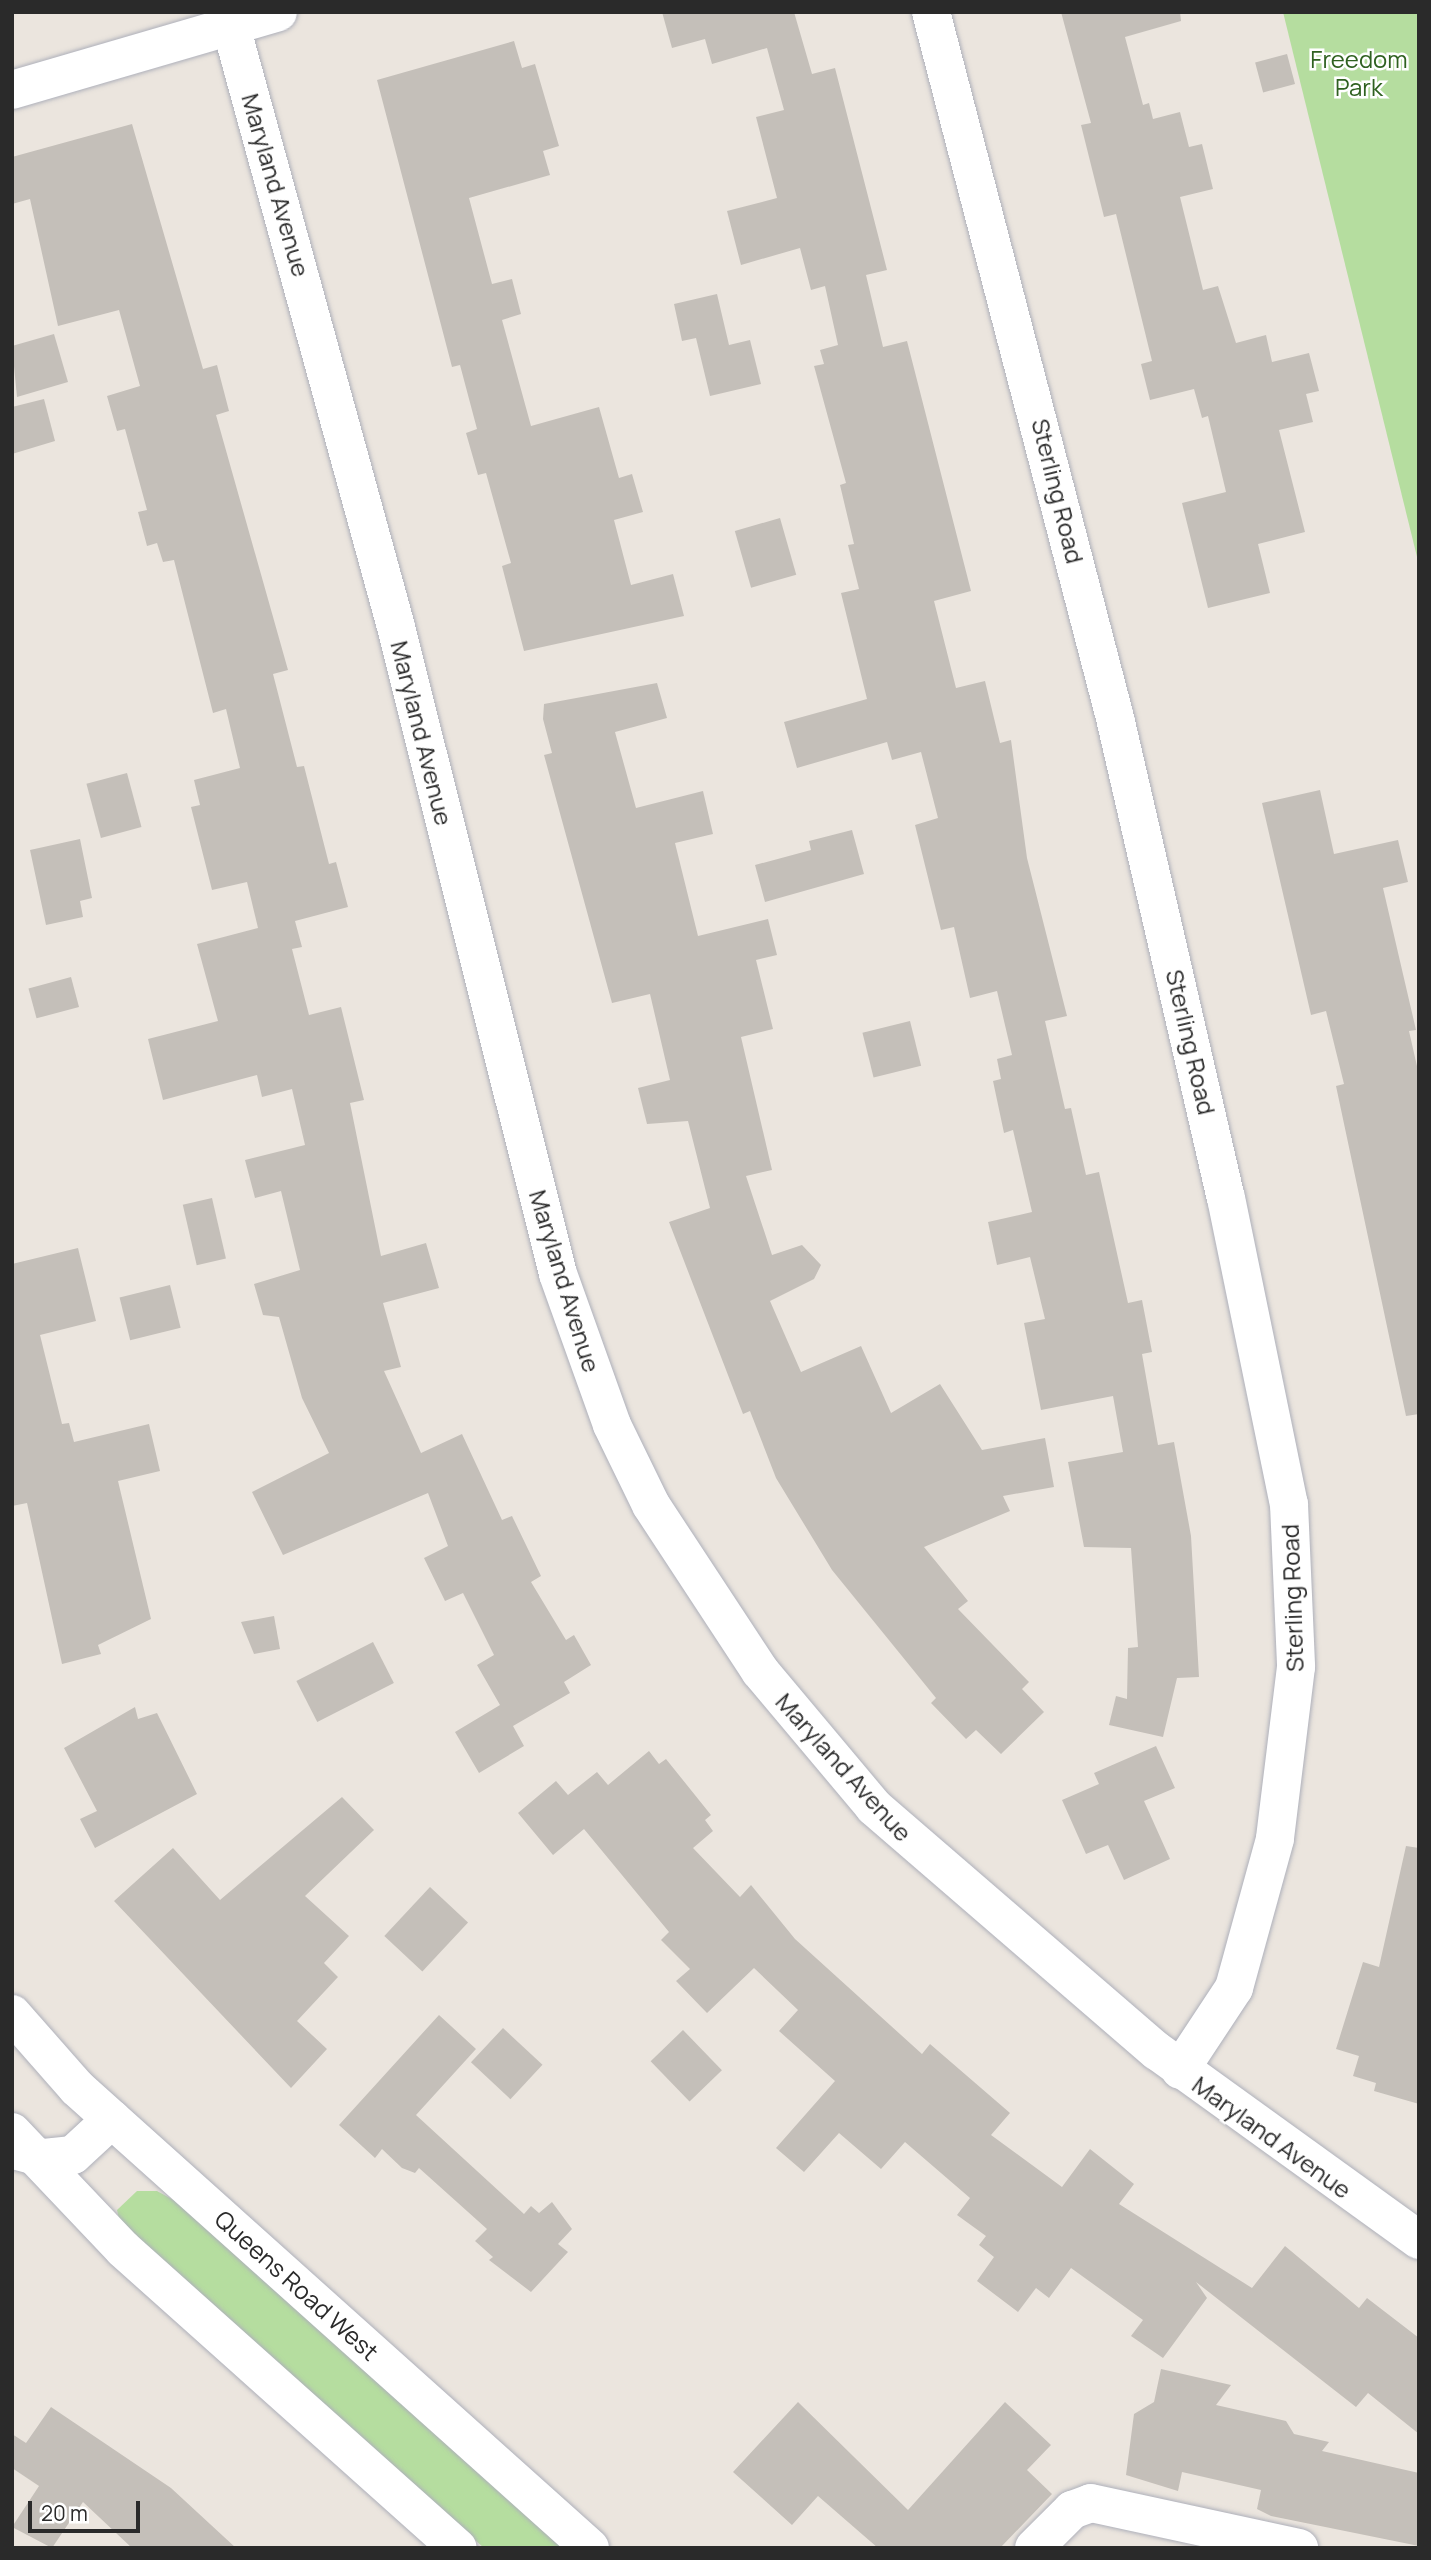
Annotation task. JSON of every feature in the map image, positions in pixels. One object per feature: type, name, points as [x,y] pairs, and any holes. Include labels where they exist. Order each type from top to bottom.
[{"type":"street","points":[[12,90],[229,20],[278,12]]},
{"type":"street","name":"Sterling Road","points":[[931,12],[1121,744],[1221,1172],[1289,1504],[1296,1667],[1279,1817],[1234,1988],[1180,2070]]},
{"type":"street","name":"Maryland Avenue","points":[[229,20],[395,623],[556,1266],[628,1460],[734,1636],[874,1807],[1013,1934],[1180,2070],[1419,2240]]},
{"type":"street","name":"Queens Road West","points":[[12,2014],[112,2119],[590,2548]]},
{"type":"street","points":[[19,2146],[73,2155],[112,2119]]},
{"type":"street","points":[[19,2146],[123,2249],[458,2548]]},
{"type":"street","points":[[1034,2548],[1072,2510],[1091,2504],[1299,2548]]},
{"type":"green space","name":"Freedom Park","points":[[1283,12],[1419,12],[1419,565]]},
{"type":"green space","points":[[137,2191],[157,2191],[179,2203],[563,2548],[484,2548],[120,2223],[117,2210]]},
{"type":"building","points":[[662,12],[794,12],[812,74],[835,68],[887,270],[866,275],[883,347],[907,341],[971,591],[934,601],[956,688],[985,681],[1000,743],[1011,740],[1027,858],[1067,1016],[1045,1021],[1065,1109],[1071,1108],[1086,1175],[1099,1172],[1128,1303],[1142,1300],[1152,1352],[1142,1354],[1158,1445],[1174,1442],[1191,1536],[1199,1677],[1177,1678],[1163,1737],[1109,1725],[1116,1696],[1127,1699],[1128,1648],[1138,1647],[1131,1548],[1084,1547],[1068,1462],[1123,1452],[1113,1396],[1041,1410],[1024,1323],[1045,1319],[1030,1257],[997,1265],[988,1222],[1032,1212],[1013,1130],[1004,1133],[993,1081],[1001,1079],[997,1059],[1012,1055],[997,991],[970,998],[954,927],[941,930],[915,825],[938,818],[921,752],[892,760],[887,742],[797,768],[784,722],[867,699],[841,593],[859,589],[848,545],[854,544],[840,485],[846,483],[814,366],[824,364],[820,350],[838,345],[825,286],[811,290],[800,248],[741,265],[727,211],[777,198],[756,117],[784,110],[767,48],[712,64],[705,39],[672,48]]},
{"type":"building","points":[[1061,12],[1180,12],[1181,21],[1125,37],[1143,105],[1149,103],[1153,119],[1180,112],[1189,147],[1202,144],[1213,189],[1180,197],[1203,290],[1218,286],[1236,343],[1266,335],[1272,362],[1309,353],[1319,391],[1306,394],[1313,422],[1279,430],[1305,532],[1258,544],[1270,593],[1208,608],[1182,503],[1226,492],[1208,416],[1202,418],[1194,389],[1150,400],[1141,364],[1152,361],[1116,214],[1104,217],[1081,125],[1091,123]]},
{"type":"building","points":[[514,41],[522,68],[535,64],[559,146],[543,151],[550,175],[469,198],[492,284],[512,279],[521,314],[502,320],[531,426],[599,407],[619,478],[632,474],[643,512],[614,520],[631,585],[673,574],[684,616],[524,651],[502,566],[511,563],[486,473],[478,475],[466,433],[477,429],[460,365],[452,367],[377,80]]},
{"type":"building","points":[[1287,54],[1295,84],[1263,92],[1255,63]]},
{"type":"building","points":[[132,124],[203,369],[217,365],[229,411],[216,415],[288,670],[273,674],[297,767],[304,766],[329,864],[336,862],[348,907],[295,921],[302,947],[292,949],[309,1015],[341,1007],[364,1100],[350,1103],[381,1256],[426,1243],[439,1288],[383,1303],[401,1367],[384,1371],[421,1453],[462,1434],[502,1520],[512,1516],[541,1576],[531,1582],[566,1640],[574,1635],[591,1665],[564,1682],[570,1693],[513,1726],[524,1746],[479,1773],[455,1732],[500,1705],[477,1665],[494,1655],[463,1593],[445,1601],[424,1558],[448,1546],[428,1493],[283,1555],[252,1492],[329,1453],[302,1398],[279,1317],[263,1315],[254,1284],[300,1270],[281,1191],[255,1198],[245,1160],[305,1145],[292,1089],[262,1097],[257,1075],[163,1100],[148,1039],[218,1021],[197,944],[258,928],[247,882],[212,890],[191,807],[200,805],[194,780],[240,768],[226,709],[213,713],[174,560],[163,562],[157,543],[147,546],[138,512],[147,510],[125,429],[117,431],[107,396],[140,386],[119,310],[58,326],[30,199],[12,204],[12,157]]},
{"type":"building","points":[[717,294],[729,345],[750,340],[761,384],[710,396],[696,338],[682,341],[674,304]]},
{"type":"building","points":[[54,334],[68,382],[17,397],[12,346]]},
{"type":"building","points":[[44,399],[55,441],[12,454],[12,407]]},
{"type":"building","points":[[780,518],[796,575],[751,588],[735,531]]},
{"type":"building","points":[[657,683],[667,718],[615,732],[636,808],[703,791],[713,834],[675,843],[698,936],[768,919],[777,955],[756,960],[773,1029],[741,1037],[772,1170],[746,1176],[772,1255],[802,1245],[821,1265],[814,1279],[770,1301],[801,1372],[861,1346],[891,1413],[940,1384],[982,1450],[1045,1438],[1054,1487],[1003,1496],[1010,1511],[924,1547],[968,1601],[958,1609],[1029,1682],[1022,1689],[1044,1712],[1001,1754],[976,1730],[966,1739],[931,1703],[936,1698],[832,1570],[776,1478],[750,1411],[743,1414],[669,1222],[710,1208],[688,1121],[647,1124],[638,1088],[670,1080],[650,994],[612,1003],[544,755],[552,753],[543,719],[544,704]]},
{"type":"building","points":[[127,773],[141,827],[101,838],[86,784]]},
{"type":"building","points":[[1320,790],[1334,854],[1398,840],[1408,882],[1383,888],[1416,1030],[1409,1031],[1419,1075],[1419,1414],[1406,1416],[1336,1086],[1344,1084],[1326,1011],[1311,1015],[1262,803]]},
{"type":"building","points":[[852,830],[864,874],[765,902],[755,865],[811,850],[809,841]]},
{"type":"building","points":[[80,839],[92,898],[80,901],[83,917],[46,925],[30,850]]},
{"type":"building","points":[[71,977],[79,1007],[37,1018],[28,988]]},
{"type":"building","points":[[910,1021],[921,1066],[874,1077],[862,1033]]},
{"type":"building","points":[[212,1198],[226,1258],[197,1265],[183,1205]]},
{"type":"building","points":[[78,1248],[96,1321],[40,1335],[62,1424],[69,1423],[74,1442],[149,1424],[160,1471],[118,1481],[151,1619],[98,1645],[101,1654],[62,1664],[27,1503],[12,1506],[12,1264]]},
{"type":"building","points":[[170,1285],[181,1328],[130,1340],[120,1298]]},
{"type":"building","points":[[274,1616],[280,1649],[254,1654],[241,1622]]},
{"type":"building","points":[[373,1642],[394,1683],[317,1722],[296,1681]]},
{"type":"building","points":[[135,1707],[138,1719],[157,1713],[197,1794],[95,1848],[80,1819],[97,1811],[64,1748]]},
{"type":"building","points":[[1156,1746],[1175,1788],[1144,1801],[1170,1859],[1124,1880],[1108,1845],[1086,1854],[1062,1800],[1099,1784],[1094,1773]]},
{"type":"building","points":[[649,1751],[659,1764],[666,1759],[711,1815],[705,1820],[713,1831],[693,1848],[740,1897],[751,1885],[795,1939],[922,2054],[930,2044],[1010,2113],[991,2135],[1062,2187],[1090,2149],[1134,2184],[1119,2204],[1252,2288],[1285,2246],[1359,2308],[1367,2298],[1419,2338],[1419,2434],[1368,2393],[1356,2407],[1196,2282],[1207,2298],[1163,2358],[1131,2336],[1143,2320],[1071,2268],[1049,2298],[1036,2288],[1018,2312],[977,2281],[994,2257],[979,2245],[986,2236],[957,2215],[970,2198],[905,2142],[881,2169],[839,2133],[804,2172],[776,2148],[835,2081],[779,2031],[798,2010],[754,1968],[707,2013],[676,1981],[690,1969],[661,1940],[669,1932],[584,1829],[553,1855],[518,1813],[556,1781],[568,1795],[597,1772],[608,1785]]},
{"type":"building","points":[[342,1797],[374,1830],[305,1896],[349,1936],[324,1963],[338,1977],[297,2021],[327,2049],[291,2088],[114,1901],[173,1848],[220,1900]]},
{"type":"building","points":[[1406,1846],[1419,1848],[1419,2104],[1374,2091],[1376,2083],[1353,2076],[1359,2056],[1336,2049],[1363,1962],[1379,1967]]},
{"type":"building","points":[[430,1887],[468,1922],[422,1971],[384,1936]]},
{"type":"building","points":[[439,2015],[476,2049],[416,2115],[524,2214],[531,2206],[539,2213],[552,2202],[572,2229],[558,2244],[568,2252],[531,2292],[489,2260],[493,2257],[475,2241],[487,2229],[419,2168],[415,2173],[402,2168],[382,2149],[375,2158],[339,2125]]},
{"type":"building","points":[[503,2028],[542,2065],[510,2099],[471,2062]]},
{"type":"building","points":[[683,2030],[722,2070],[690,2102],[651,2061]]},
{"type":"building","points":[[1161,2369],[1231,2385],[1216,2405],[1286,2421],[1294,2434],[1329,2442],[1322,2451],[1419,2473],[1419,2546],[1271,2516],[1257,2509],[1261,2490],[1182,2472],[1178,2491],[1126,2475],[1134,2414],[1154,2402]]},
{"type":"building","points":[[798,2402],[908,2510],[1005,2402],[1051,2445],[1027,2470],[1052,2494],[1000,2548],[878,2548],[818,2496],[792,2525],[733,2472]]},
{"type":"building","points":[[51,2407],[171,2488],[236,2548],[132,2548],[83,2502],[52,2548],[12,2527],[39,2486],[12,2468],[12,2434],[26,2443]]}]
